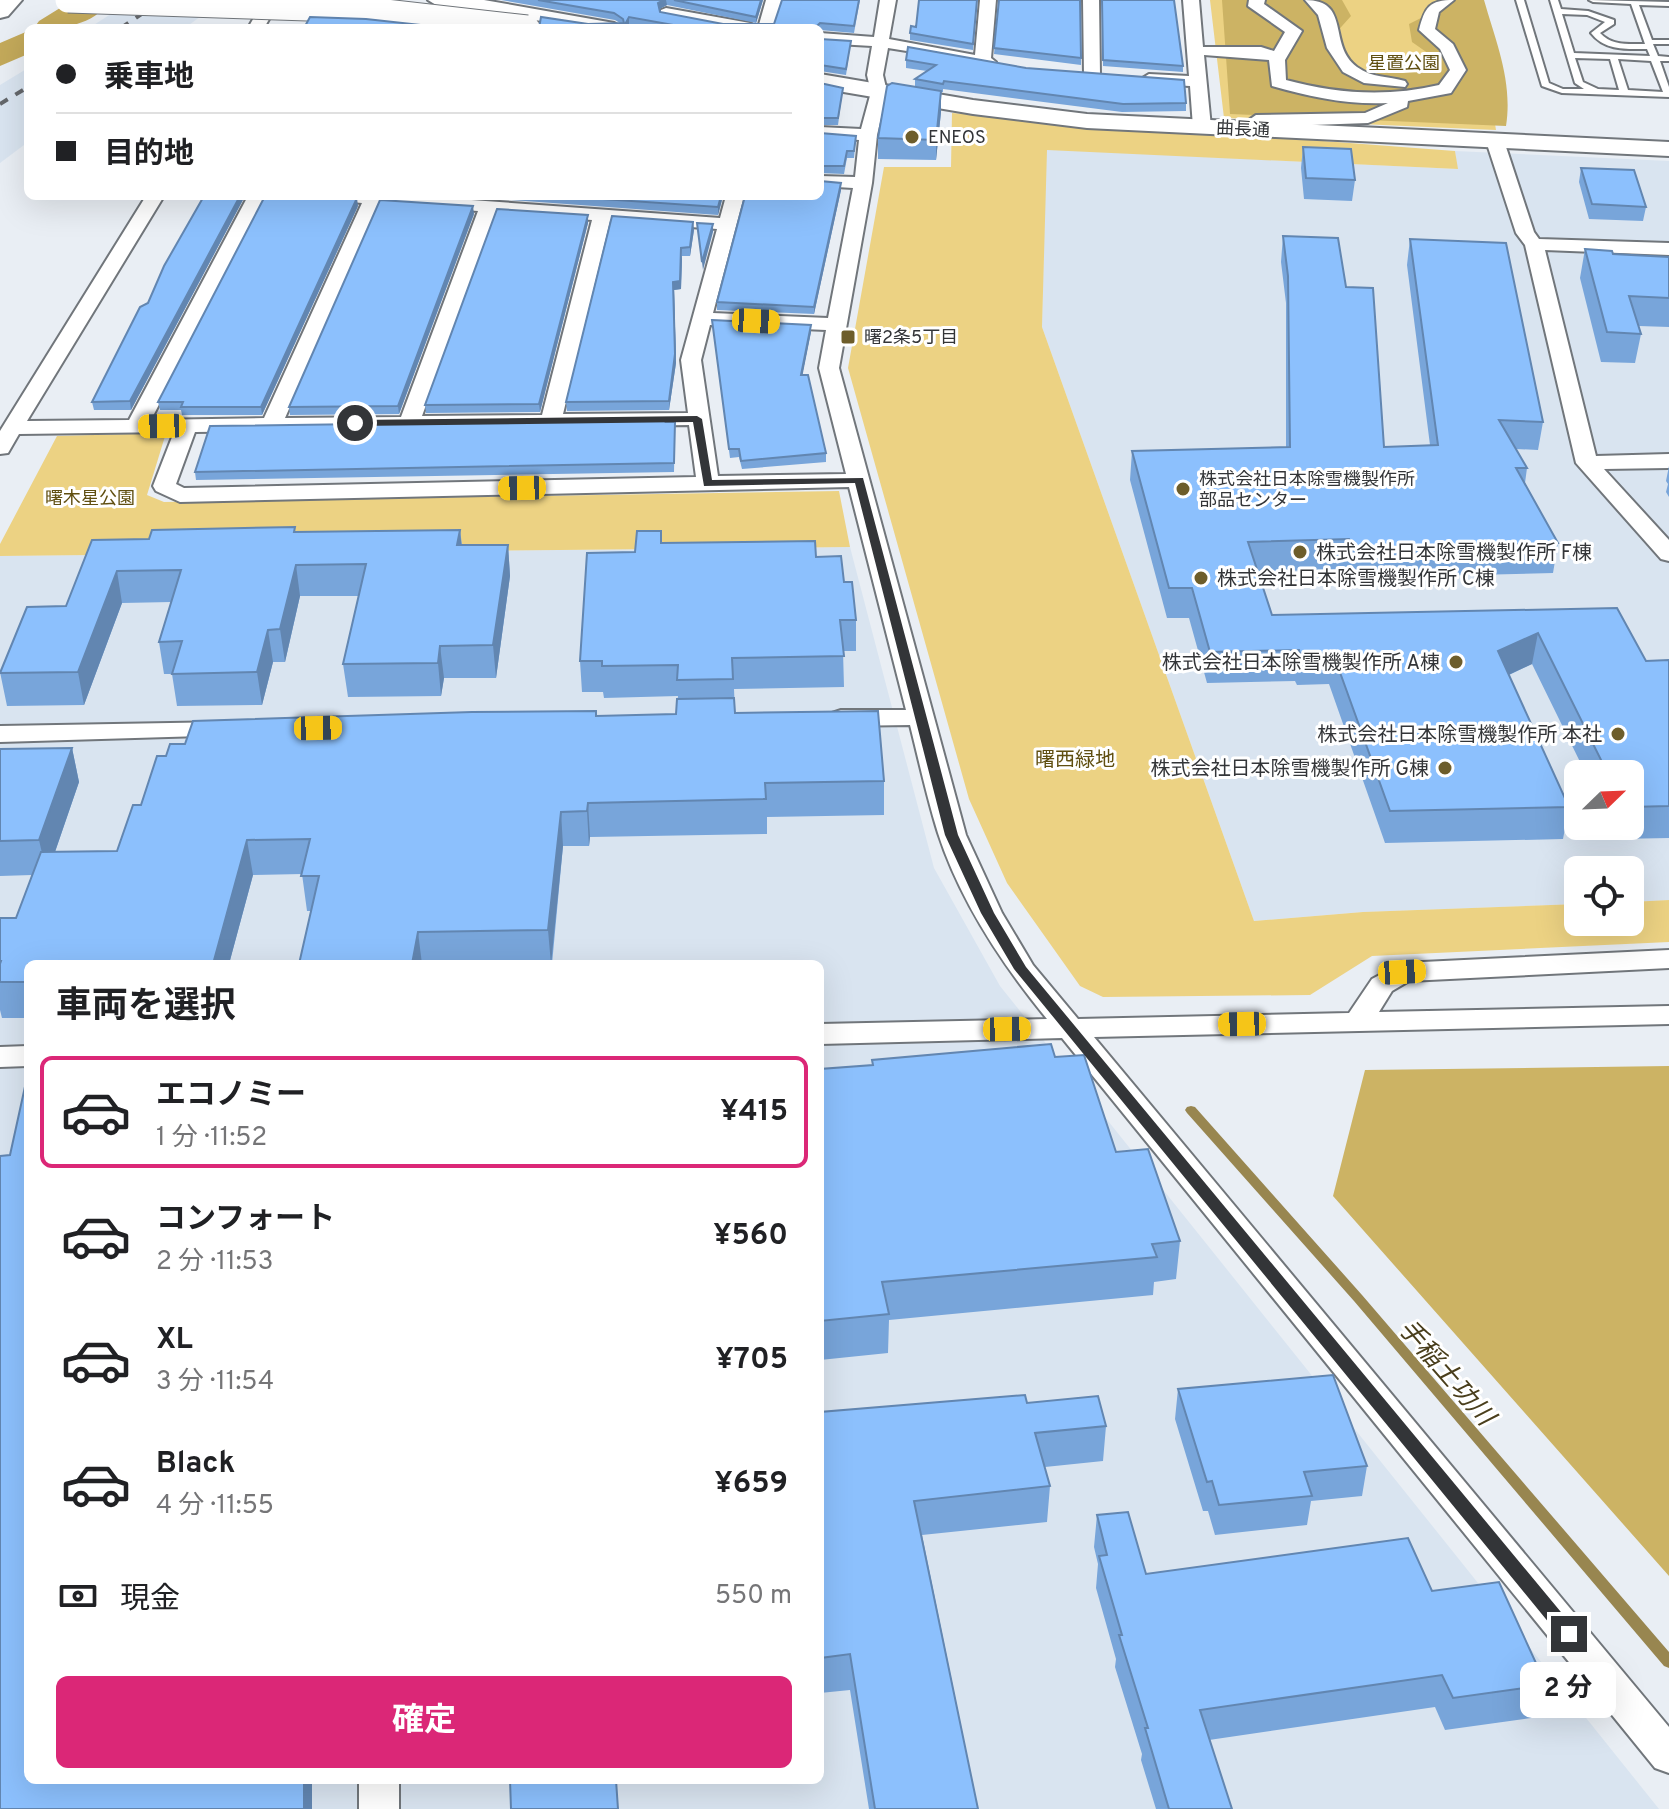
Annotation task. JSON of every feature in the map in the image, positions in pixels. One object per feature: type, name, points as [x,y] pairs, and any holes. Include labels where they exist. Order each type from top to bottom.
[{"type":"street","points":[[0,11],[11,0]]},
{"type":"street","points":[[60,0],[368,10],[492,24]]},
{"type":"street","points":[[272,0],[259,22],[348,24]]},
{"type":"street","points":[[436,0],[592,24]]},
{"type":"street","points":[[560,18],[565,15],[572,0]]},
{"type":"street","points":[[767,24],[774,0]]},
{"type":"street","points":[[888,0],[875,75],[879,92],[868,135],[863,183],[829,368],[952,835],[988,913],[1021,969],[1669,1756]]},
{"type":"street","points":[[983,61],[988,0]]},
{"type":"street","points":[[1091,0],[1086,74],[1196,81]]},
{"type":"street","points":[[1191,0],[1202,127]]},
{"type":"street","points":[[1257,0],[1256,6],[1294,31],[1278,57],[1278,83],[1304,91],[1372,98],[1412,98],[1445,89],[1458,70],[1447,47],[1427,30],[1432,10],[1446,0]]},
{"type":"street","points":[[1313,0],[1320,4],[1328,22],[1338,59],[1361,77],[1445,89]]},
{"type":"street","points":[[666,14],[726,24]]},
{"type":"street","points":[[824,38],[881,42],[1011,66]]},
{"type":"street","points":[[1207,51],[1237,50],[1278,57]]},
{"type":"street","name":"曲長通","points":[[824,82],[1087,121],[1669,149]]},
{"type":"street","points":[[1255,122],[1372,123],[1412,98]]},
{"type":"street","points":[[824,132],[868,135]]},
{"type":"street","points":[[1495,141],[1525,233],[1534,244],[1587,463],[1669,554]]},
{"type":"street","points":[[824,181],[863,183]]},
{"type":"street","points":[[0,448],[153,200]]},
{"type":"street","points":[[137,426],[255,200]]},
{"type":"street","points":[[272,424],[372,200]]},
{"type":"street","points":[[399,200],[727,224]]},
{"type":"street","points":[[708,484],[691,360],[734,200]]},
{"type":"street","points":[[409,423],[489,207]]},
{"type":"street","points":[[551,421],[602,215]]},
{"type":"street","points":[[1534,244],[1669,249]]},
{"type":"street","points":[[702,319],[838,324]]},
{"type":"street","points":[[14,428],[697,419]]},
{"type":"street","points":[[187,426],[164,486],[180,495],[859,480]]},
{"type":"street","points":[[1587,463],[1669,461]]},
{"type":"street","points":[[810,719],[921,717]]},
{"type":"street","points":[[0,734],[254,730]]},
{"type":"street","points":[[1358,1021],[1382,985],[1402,972],[1669,959]]},
{"type":"street","points":[[824,1034],[1669,1015]]},
{"type":"street","points":[[0,1057],[24,1056]]},
{"type":"street","points":[[379,1784],[379,1809]]},
{"type":"lane","points":[[1520,0],[1545,84],[1562,91],[1669,95],[1634,1]]},
{"type":"lane","points":[[1554,0],[1579,83],[1596,91]]},
{"type":"lane","points":[[1593,0],[1669,4]]},
{"type":"lane","points":[[1557,11],[1588,13],[1611,22],[1595,33],[1597,38],[1608,44],[1669,42]]},
{"type":"lane","points":[[1570,55],[1669,59]]},
{"type":"lane","points":[[1613,57],[1625,94]]},
{"type":"shaded area","name":"星置公園","points":[[1222,0],[1342,0],[1351,16],[1325,45],[1374,76],[1383,68],[1434,69],[1432,56],[1412,42],[1409,24],[1449,4],[1447,0],[1484,0],[1505,78],[1506,126],[1230,114]]},
{"type":"shaded area","points":[[114,12],[201,16],[190,24],[95,24]]},
{"type":"shaded area","points":[[24,70],[24,145],[0,163],[0,85]]},
{"type":"shaded area","points":[[1046,149],[1457,169],[1455,151],[1669,161],[1669,900],[1644,901],[1644,856],[1564,856],[1564,905],[1363,912],[1254,921],[1042,327]]},
{"type":"shaded area","points":[[850,547],[934,868],[1000,986],[1659,1809],[0,1809],[0,556]]},
{"type":"shaded area","points":[[1669,1066],[1669,1576],[1333,1196],[1365,1070]]},
{"type":"green space","name":"星置公園","points":[[1210,0],[1475,0],[1496,130],[1224,118]]},
{"type":"green space","name":"曙西緑地","points":[[952,113],[1455,151],[1458,169],[1047,150],[1042,327],[1254,921],[1363,912],[1564,905],[1564,936],[1644,936],[1644,901],[1669,900],[1669,942],[1372,956],[1310,995],[1103,997],[1080,986],[1007,883],[969,799],[848,368],[884,167],[951,167]]},
{"type":"green space","name":"曙木星公園","points":[[166,433],[147,495],[164,502],[839,491],[850,547],[0,556],[0,544],[57,436]]},
{"type":"building","points":[[538,0],[664,0],[658,3],[660,12],[723,24],[668,24],[629,17],[625,24],[588,24],[624,23],[614,13]]},
{"type":"building","points":[[674,0],[761,0],[756,17]]},
{"type":"building","points":[[782,0],[859,0],[854,26],[774,24]]},
{"type":"building","points":[[919,0],[977,0],[973,44],[910,33],[911,26],[916,27]]},
{"type":"building","points":[[999,0],[1080,0],[1081,58],[994,48]]},
{"type":"building","points":[[1102,0],[1174,0],[1183,66],[1103,60]]},
{"type":"building","points":[[310,17],[412,24],[306,24]]},
{"type":"building","points":[[541,17],[588,24],[540,24]]},
{"type":"building","points":[[824,39],[851,41],[846,69],[824,66]]},
{"type":"building","points":[[908,47],[1026,68],[1184,80],[1186,103],[1123,104],[915,79],[936,65],[906,60]]},
{"type":"building","points":[[892,83],[941,91],[936,140],[878,138],[887,86]]},
{"type":"building","points":[[824,84],[843,88],[838,118],[824,118]]},
{"type":"building","points":[[824,133],[856,136],[854,151],[847,151],[844,166],[824,166]]},
{"type":"building","points":[[1303,147],[1351,149],[1355,180],[1306,178]]},
{"type":"building","points":[[1581,168],[1634,170],[1646,207],[1592,204]]},
{"type":"building","points":[[824,181],[841,183],[814,307],[717,302],[744,200],[824,200]]},
{"type":"building","points":[[202,200],[238,200],[130,401],[92,402],[140,307],[148,303],[164,266]]},
{"type":"building","points":[[263,200],[356,200],[261,407],[181,407],[183,402],[158,402]]},
{"type":"building","points":[[380,200],[473,206],[398,406],[289,407]]},
{"type":"building","points":[[617,200],[720,200],[718,207]]},
{"type":"building","points":[[497,209],[588,215],[539,404],[425,405]]},
{"type":"building","points":[[612,216],[693,222],[690,247],[681,248],[680,281],[673,282],[675,354],[669,401],[566,402]]},
{"type":"building","points":[[697,223],[713,224],[702,262]]},
{"type":"building","points":[[1283,236],[1338,238],[1346,287],[1373,288],[1384,447],[1438,445],[1410,239],[1506,243],[1543,422],[1499,420],[1527,468],[1516,468],[1558,543],[1352,549],[1349,539],[1248,542],[1272,615],[1617,608],[1646,661],[1669,660],[1669,806],[1644,807],[1644,760],[1601,760],[1538,633],[1498,651],[1564,796],[1564,807],[1390,811],[1333,653],[1300,654],[1299,650],[1210,652],[1192,588],[1169,588],[1132,451],[1290,447],[1288,276]]},
{"type":"building","points":[[1585,249],[1669,257],[1669,298],[1629,296],[1641,334],[1607,332]]},
{"type":"building","points":[[712,320],[811,325],[801,375],[808,375],[826,453],[741,461],[739,449],[729,449]]},
{"type":"building","points":[[675,422],[674,463],[195,472],[210,426]]},
{"type":"building","points":[[295,527],[294,532],[460,530],[457,545],[508,545],[493,645],[440,646],[438,663],[343,664],[366,564],[296,565],[280,629],[268,630],[257,672],[172,674],[182,641],[159,642],[181,570],[117,571],[78,672],[0,673],[27,607],[66,606],[92,540],[149,539],[152,530]]},
{"type":"building","points":[[637,531],[661,531],[661,543],[815,541],[816,557],[841,556],[844,582],[852,582],[856,620],[840,620],[844,656],[732,658],[733,679],[677,680],[678,665],[602,666],[602,661],[580,661],[587,553],[635,552]]},
{"type":"building","points":[[734,698],[735,713],[878,711],[884,781],[765,783],[766,799],[588,803],[587,811],[561,812],[548,930],[418,932],[413,960],[300,960],[319,876],[301,876],[310,839],[247,840],[214,960],[24,960],[24,982],[0,982],[0,918],[16,918],[41,852],[117,851],[133,805],[141,805],[157,756],[166,756],[170,744],[185,744],[193,721],[472,712],[596,711],[596,716],[676,714],[677,699]]},
{"type":"building","points":[[72,748],[39,840],[0,841],[0,749]]},
{"type":"building","points":[[1051,1044],[1055,1057],[1084,1055],[1116,1152],[1148,1149],[1180,1241],[1152,1244],[1157,1257],[882,1282],[889,1314],[824,1321],[824,1069],[873,1065],[872,1060]]},
{"type":"building","points":[[24,1091],[24,1784],[304,1784],[304,1809],[0,1809],[0,1156],[10,1155]]},
{"type":"building","points":[[1333,1375],[1367,1466],[1304,1472],[1312,1496],[1219,1505],[1212,1481],[1207,1482],[1178,1389]]},
{"type":"building","points":[[1025,1395],[1027,1403],[1098,1396],[1106,1426],[1035,1433],[1050,1486],[914,1501],[978,1809],[875,1809],[850,1654],[824,1657],[824,1412]]},
{"type":"building","points":[[1128,1512],[1146,1574],[1408,1538],[1432,1591],[1499,1582],[1546,1685],[1453,1698],[1442,1675],[1200,1710],[1232,1809],[1169,1809],[1099,1556],[1107,1555],[1097,1515]]},
{"type":"building","points":[[510,1784],[616,1784],[618,1809],[511,1809]]},
{"type":"waterway","points":[[56,24],[95,0]]},
{"type":"waterway","points":[[0,56],[24,43]]},
{"type":"waterway","name":"手稲土功川","points":[[1191,1110],[1358,1298],[1669,1662]]},
{"type":"railway","points":[[127,24],[162,0]]},
{"type":"railway","points":[[0,104],[24,89]]},
{"type":"place","name":"ENEOS","points":[[912,137]]},
{"type":"place","name":"曙2条5丁目","points":[[848,337]]},
{"type":"place","name":"株式会社日本除雪機製作所 部品センター","points":[[1183,489]]},
{"type":"place","name":"株式会社日本除雪機製作所 F棟","points":[[1300,552]]},
{"type":"place","name":"株式会社日本除雪機製作所 C棟","points":[[1201,578]]},
{"type":"place","name":"株式会社日本除雪機製作所 A棟","points":[[1456,662]]},
{"type":"place","name":"株式会社日本除雪機製作所 本社","points":[[1618,734]]},
{"type":"place","name":"株式会社日本除雪機製作所 G棟","points":[[1445,768]]},
{"type":"route","points":[[355,423],[697,419],[708,484],[859,480],[952,835],[988,913],[1021,969],[1569,1634]]}]
